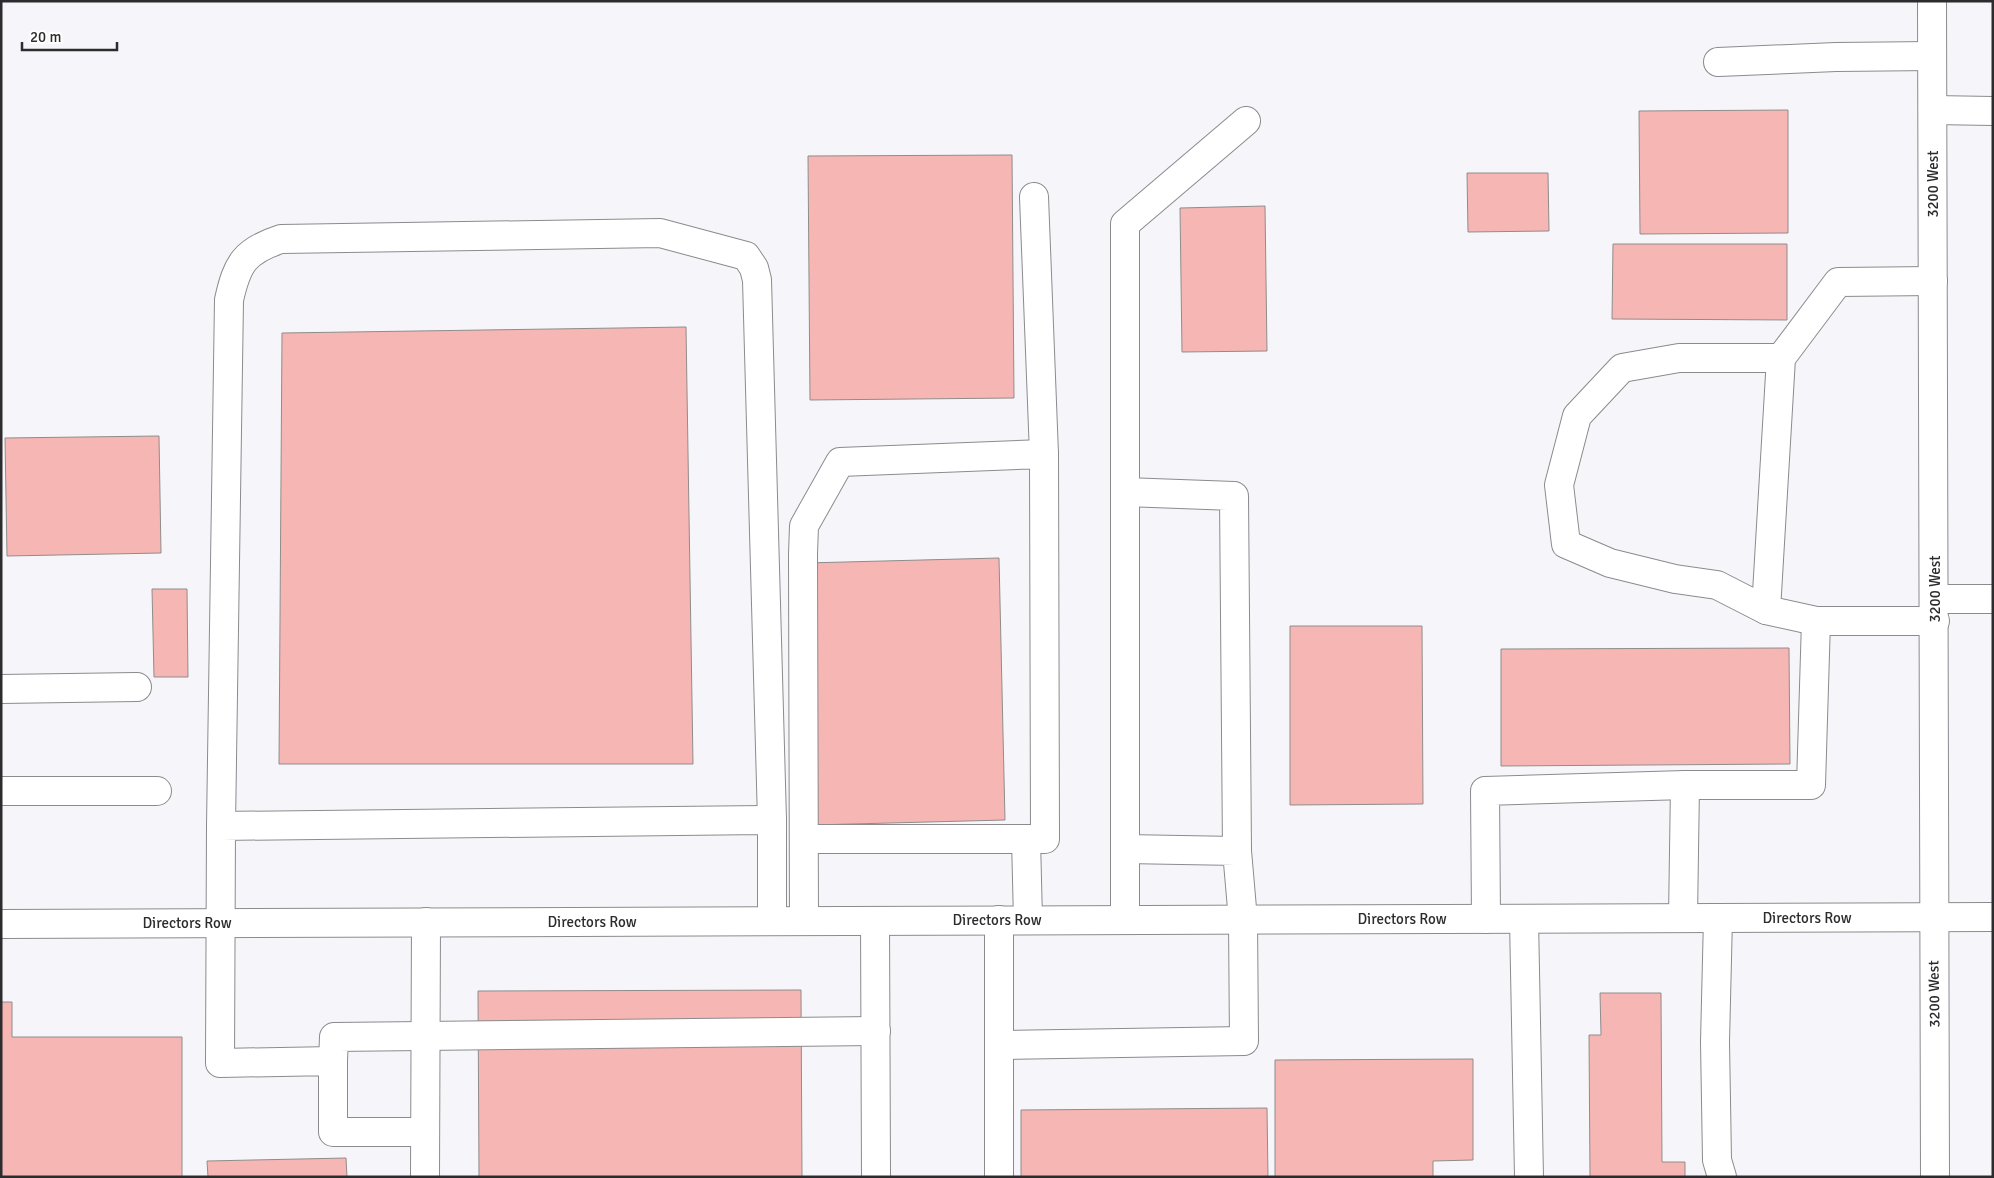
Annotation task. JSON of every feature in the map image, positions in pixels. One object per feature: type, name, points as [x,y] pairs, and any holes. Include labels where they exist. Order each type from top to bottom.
[{"type":"street","name":"3200 West","points":[[1932,1],[1935,1177]]},
{"type":"street","points":[[1718,62],[1932,56]]},
{"type":"street","points":[[1932,110],[1993,111]]},
{"type":"street","points":[[1124,920],[1125,224],[1246,121]]},
{"type":"street","points":[[804,839],[1045,839],[1044,454],[1034,197]]},
{"type":"street","points":[[333,1061],[220,1063],[221,826],[229,300],[235,274],[245,257],[264,245],[281,239],[660,233],[746,256],[754,268],[757,280],[772,820],[772,921]]},
{"type":"street","points":[[1766,610],[1781,358],[1838,282],[1932,281]]},
{"type":"street","points":[[1781,358],[1679,358],[1622,368],[1577,416],[1559,485],[1566,544],[1610,563],[1675,579],[1716,585],[1766,610],[1816,622],[1935,610],[1993,600]]},
{"type":"street","points":[[804,921],[804,526],[840,462],[1044,454]]},
{"type":"street","points":[[999,1045],[1244,1041],[1243,920],[1237,851],[1234,496],[1125,492]]},
{"type":"street","points":[[1486,918],[1485,791],[1685,785],[1811,785],[1816,622]]},
{"type":"street","points":[[1,689],[137,687]]},
{"type":"street","points":[[1683,918],[1685,785]]},
{"type":"street","points":[[1,791],[157,791]]},
{"type":"street","points":[[221,826],[772,820]]},
{"type":"street","points":[[1026,839],[1028,920]]},
{"type":"street","points":[[1124,849],[1237,851]]},
{"type":"street","name":"Directors Row","points":[[1,924],[1993,917]]},
{"type":"street","points":[[1524,918],[1529,1177]]},
{"type":"street","points":[[1718,918],[1714,1042],[1717,1160],[1722,1177]]},
{"type":"street","points":[[999,920],[999,1177]]},
{"type":"street","points":[[876,921],[876,1177]]},
{"type":"street","points":[[425,1177],[426,922]]},
{"type":"street","points":[[425,1132],[333,1132],[334,1037],[876,1031]]},
{"type":"building","points":[[1788,110],[1788,233],[1640,234],[1639,111]]},
{"type":"building","points":[[1012,155],[1014,398],[810,400],[808,156]]},
{"type":"building","points":[[1467,173],[1548,173],[1549,231],[1468,232]]},
{"type":"building","points":[[1265,206],[1267,351],[1182,352],[1180,208]]},
{"type":"building","points":[[1613,244],[1787,244],[1787,320],[1612,319]]},
{"type":"building","points":[[686,327],[693,764],[279,764],[282,333]]},
{"type":"building","points":[[159,436],[161,553],[7,556],[5,438]]},
{"type":"building","points":[[999,558],[1005,820],[813,825],[806,563]]},
{"type":"building","points":[[152,589],[187,589],[188,677],[154,677]]},
{"type":"building","points":[[1290,626],[1422,626],[1423,804],[1290,805]]},
{"type":"building","points":[[1789,648],[1790,764],[1501,766],[1501,649]]},
{"type":"building","points":[[801,990],[802,1177],[479,1177],[478,991]]},
{"type":"building","points":[[1600,993],[1661,993],[1662,1162],[1685,1162],[1685,1177],[1590,1177],[1589,1035],[1601,1035]]},
{"type":"building","points":[[1,1002],[12,1002],[12,1037],[182,1037],[182,1177],[1,1177]]},
{"type":"building","points":[[1473,1059],[1473,1160],[1433,1161],[1433,1177],[1275,1177],[1275,1060]]},
{"type":"building","points":[[1267,1108],[1268,1177],[1021,1177],[1021,1110]]},
{"type":"building","points":[[346,1158],[347,1177],[208,1177],[207,1161]]}]
